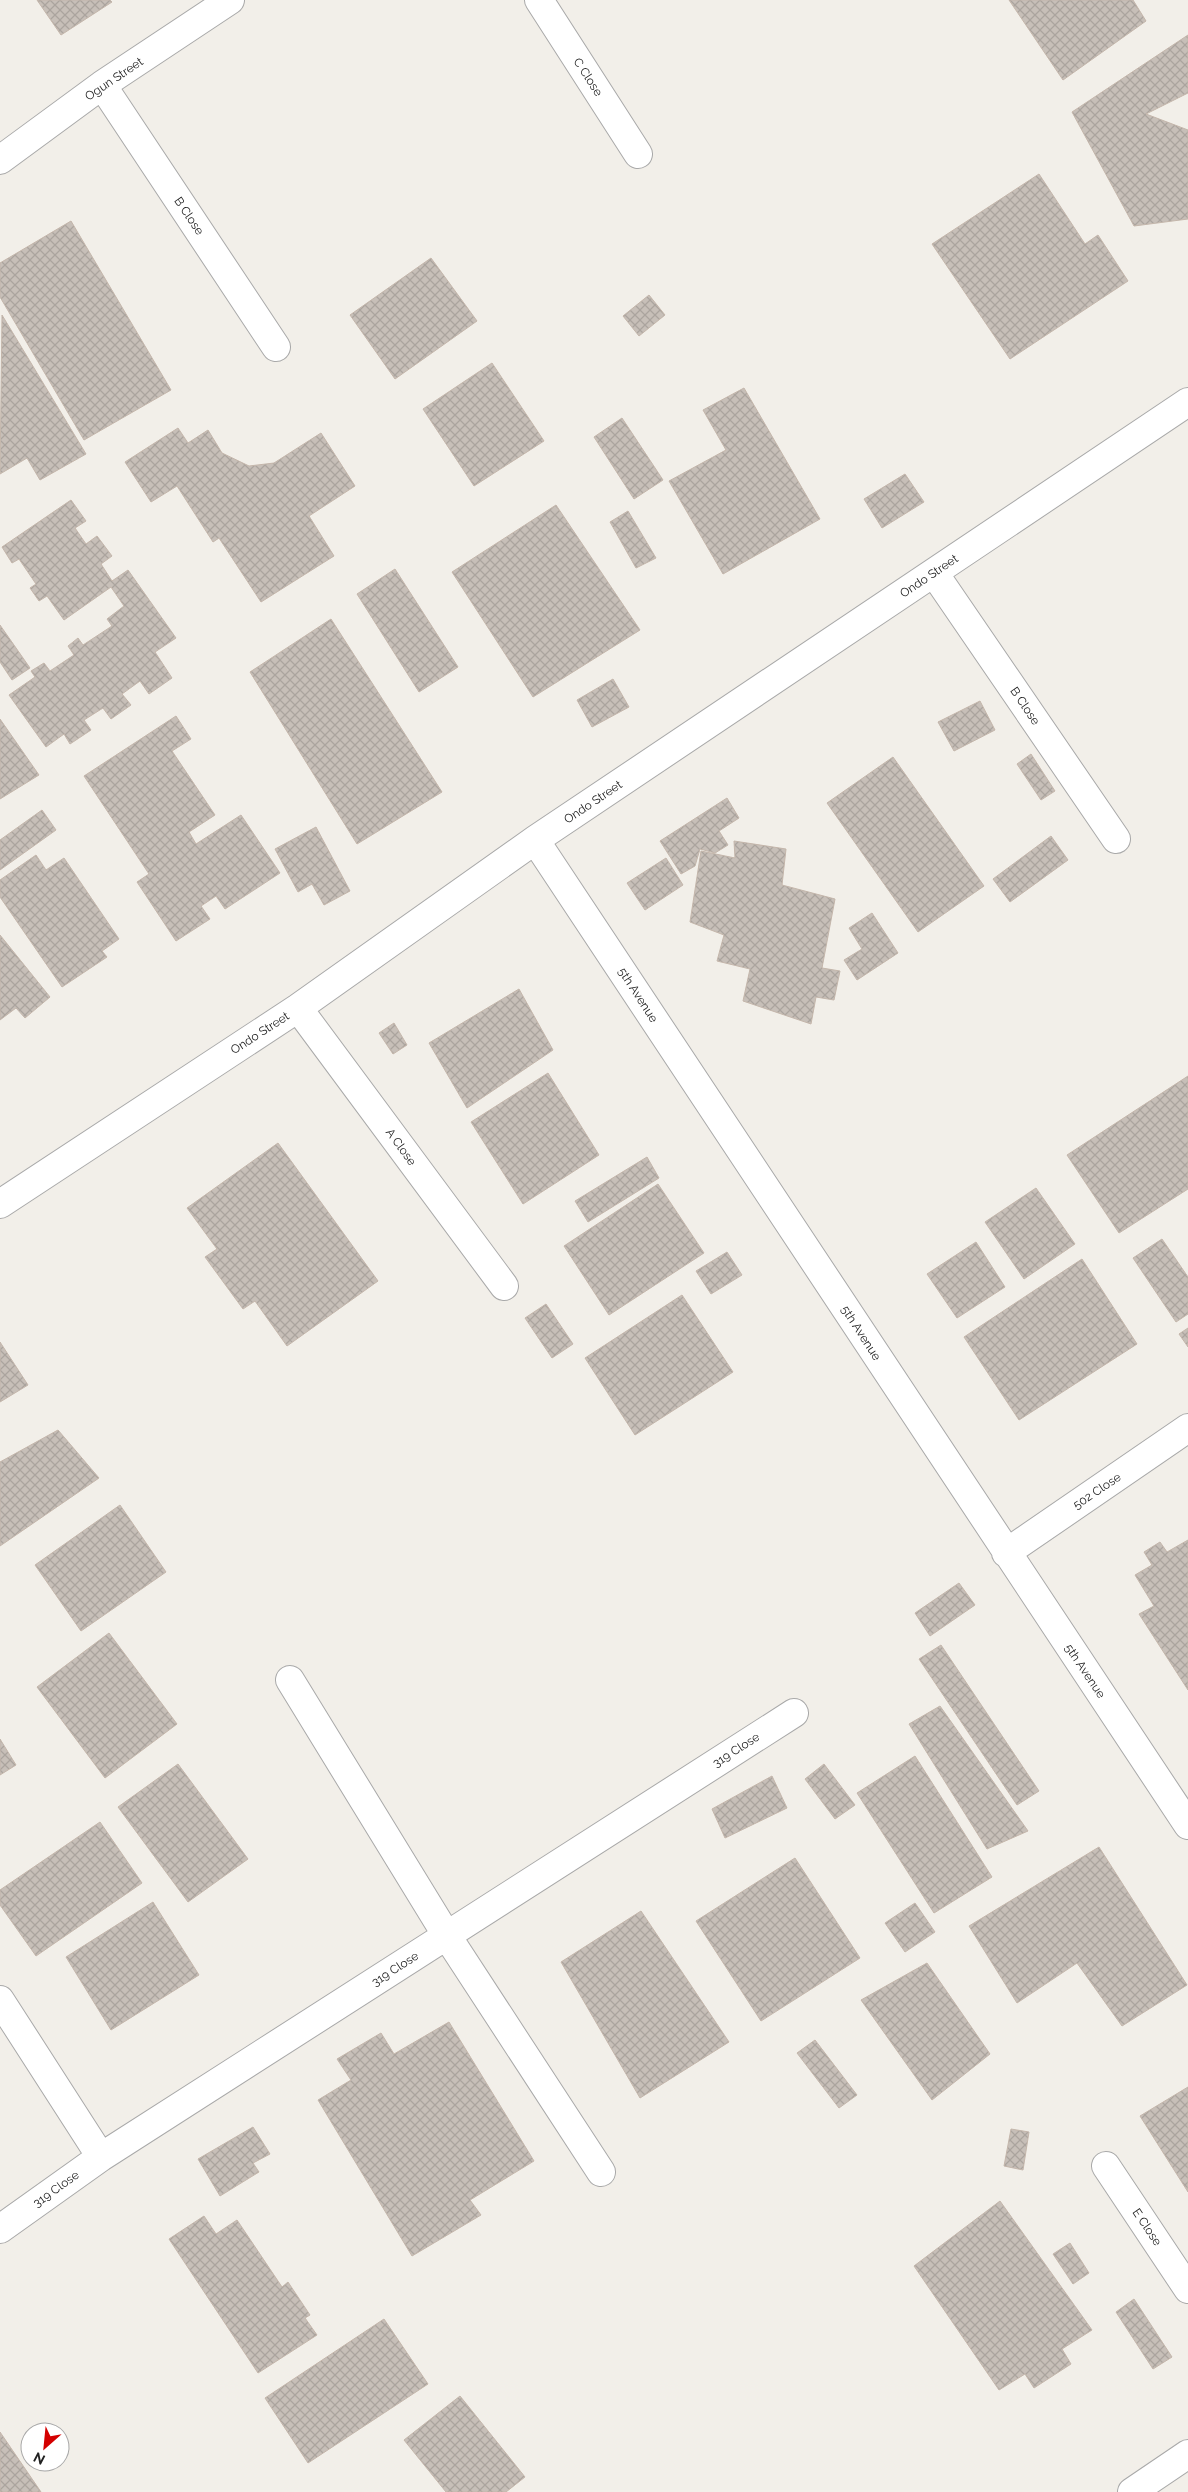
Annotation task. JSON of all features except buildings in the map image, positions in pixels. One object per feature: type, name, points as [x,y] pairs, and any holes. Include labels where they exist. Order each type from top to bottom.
[{"type":"street","name":"Ogun Street","points":[[0,160],[102,85],[230,0]]},
{"type":"street","name":"C Close","points":[[539,0],[638,154]]},
{"type":"street","name":"B Close","points":[[102,85],[276,347]]},
{"type":"street","name":"Ondo Street","points":[[0,1204],[298,1008],[535,840],[1188,402]]},
{"type":"street","name":"B Close","points":[[934,573],[1116,839]]},
{"type":"street","name":"5th Avenue","points":[[535,840],[1188,1825]]},
{"type":"street","name":"A Close","points":[[298,1008],[504,1286]]},
{"type":"street","name":"502 Close","points":[[1006,1553],[1188,1428]]},
{"type":"street","points":[[290,1680],[447,1936],[601,2172]]},
{"type":"street","name":"319 Close","points":[[0,2229],[101,2156],[794,1713]]},
{"type":"street","points":[[0,2000],[101,2156]]},
{"type":"street","name":"E Close","points":[[1106,2166],[1188,2288]]},
{"type":"street","points":[[1132,2492],[1188,2454]]}]
